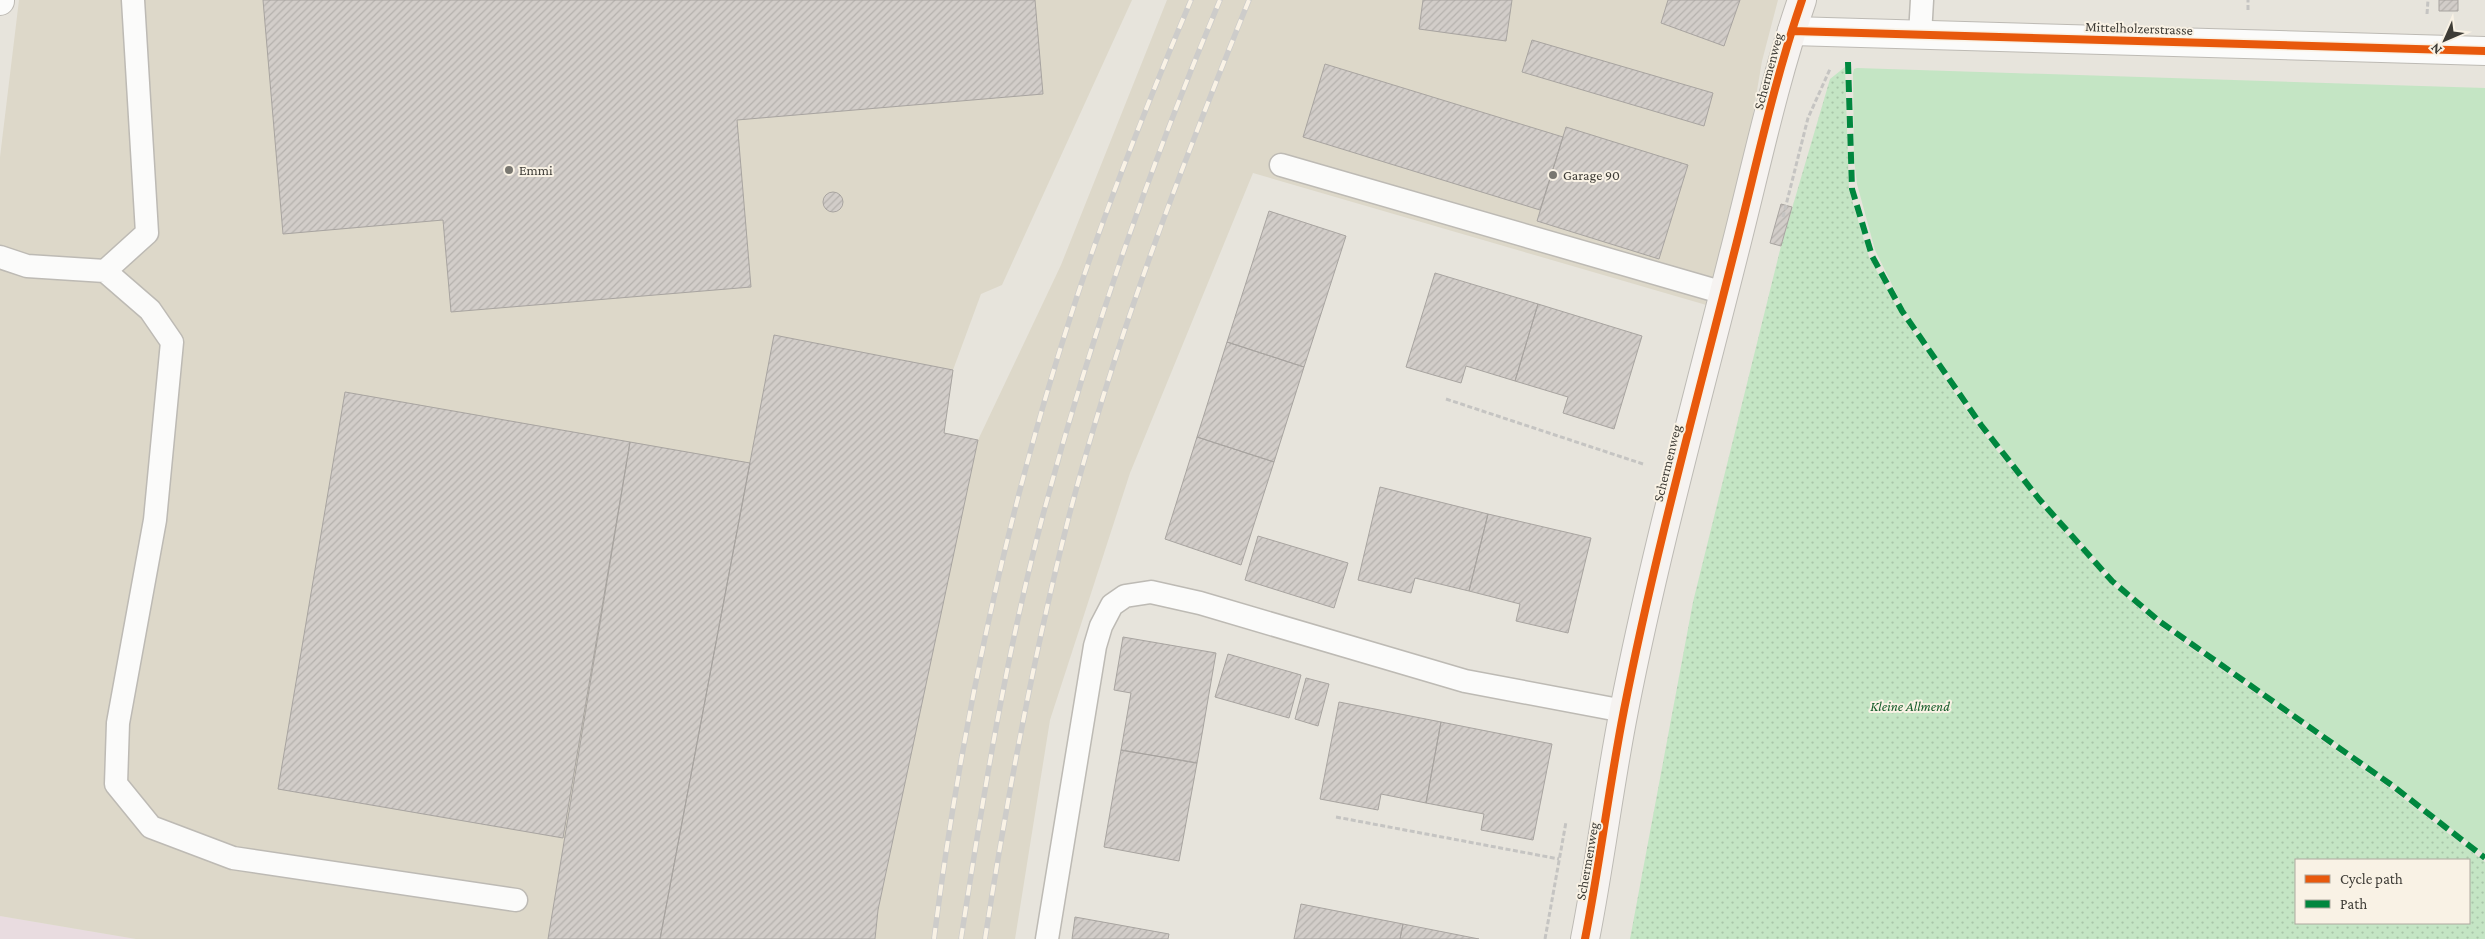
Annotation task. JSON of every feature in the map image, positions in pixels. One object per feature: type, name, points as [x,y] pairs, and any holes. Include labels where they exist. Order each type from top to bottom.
[{"type":"street","name":"Schermenweg","points":[[1585,939],[1624,712],[1677,475],[1792,31],[1802,0]]},
{"type":"street","name":"Mittelholzerstrasse","points":[[1792,31],[2485,51]]},
{"type":"lane","points":[[105,272],[147,232],[133,0]]},
{"type":"lane","points":[[1920,35],[1922,0]]},
{"type":"lane","points":[[1281,165],[1724,293]]},
{"type":"lane","points":[[0,257],[27,266],[105,272],[150,310],[172,342],[155,520],[118,723],[116,784],[151,828],[233,858],[516,900]]},
{"type":"lane","points":[[1047,939],[1095,646],[1101,626],[1112,606],[1125,596],[1151,592],[1200,602],[1465,681],[1624,712]]},
{"type":"path","points":[[2427,20],[2428,0]]},
{"type":"path","points":[[1781,224],[1808,118],[1831,68],[1839,66]]},
{"type":"path","points":[[1446,399],[1677,475]]},
{"type":"path","points":[[1336,817],[1599,866]]},
{"type":"shaded area","points":[[19,0],[1132,0],[1002,285],[981,294],[953,370],[774,335],[660,939],[136,939],[0,916],[0,157]]},
{"type":"shaded area","points":[[1167,0],[1778,0],[1762,61],[1720,309],[1253,173],[1130,473],[1050,720],[1015,939],[875,939],[878,910],[978,440],[1061,265]]},
{"type":"shaded area","points":[[0,916],[136,939],[0,939]]},
{"type":"green space","name":"Kleine Allmend","points":[[1845,67],[1849,190],[1869,257],[1900,313],[1978,427],[2037,501],[2110,583],[2157,624],[2391,789],[2485,862],[2485,939],[1630,939],[1693,602],[1781,246],[1830,79]]},
{"type":"green space","points":[[1854,69],[2485,88],[2485,855],[2395,785],[2160,619],[2114,579],[2041,497],[1982,423],[1904,309],[1875,250],[1857,184],[1854,159],[1853,73]]},
{"type":"building","name":"Emmi","points":[[263,0],[1035,0],[1043,94],[737,120],[751,287],[451,312],[443,220],[283,234]]},
{"type":"building","points":[[1423,0],[1512,0],[1506,41],[1419,29]]},
{"type":"building","points":[[1668,0],[1740,0],[1724,46],[1661,23]]},
{"type":"building","points":[[2439,0],[2458,0],[2458,11],[2439,11]]},
{"type":"building","points":[[1532,40],[1713,93],[1704,126],[1522,72]]},
{"type":"building","points":[[1325,64],[1563,137],[1540,210],[1303,137]]},
{"type":"building","points":[[1566,127],[1688,165],[1659,259],[1537,221]]},
{"type":"building","points":[[833,192],[840,195],[843,202],[840,209],[833,212],[826,209],[823,202],[826,195]]},
{"type":"building","points":[[1781,204],[1792,207],[1781,246],[1770,243]]},
{"type":"building","points":[[1269,211],[1346,236],[1304,367],[1227,342]]},
{"type":"building","points":[[1435,273],[1538,304],[1515,381],[1466,366],[1461,383],[1406,367]]},
{"type":"building","points":[[1538,304],[1642,336],[1614,429],[1563,413],[1568,397],[1515,381]]},
{"type":"building","points":[[774,335],[953,370],[944,433],[978,440],[878,910],[875,939],[660,939]]},
{"type":"building","points":[[1227,342],[1304,367],[1274,462],[1197,437]]},
{"type":"building","points":[[345,392],[630,442],[563,838],[278,789]]},
{"type":"building","points":[[1197,437],[1274,462],[1241,565],[1165,539]]},
{"type":"building","points":[[630,442],[750,463],[660,939],[548,939]]},
{"type":"building","points":[[1380,487],[1488,514],[1469,591],[1415,578],[1411,593],[1358,580]]},
{"type":"building","points":[[1488,514],[1591,538],[1568,633],[1516,621],[1520,604],[1469,591]]},
{"type":"building","points":[[1258,536],[1348,563],[1334,608],[1245,580]]},
{"type":"building","points":[[1123,637],[1216,653],[1197,763],[1121,750],[1131,693],[1114,690]]},
{"type":"building","points":[[1228,654],[1301,675],[1289,718],[1215,697]]},
{"type":"building","points":[[1306,678],[1329,684],[1318,726],[1295,719]]},
{"type":"building","points":[[1339,702],[1441,722],[1426,803],[1381,794],[1378,810],[1320,799]]},
{"type":"building","points":[[1441,722],[1552,744],[1533,840],[1481,830],[1484,814],[1426,803]]},
{"type":"building","points":[[1121,750],[1197,763],[1179,861],[1104,847]]},
{"type":"building","points":[[1301,904],[1403,924],[1400,939],[1294,939]]},
{"type":"building","points":[[1075,917],[1169,934],[1168,939],[1072,939]]},
{"type":"building","points":[[1403,924],[1479,939],[1400,939]]},
{"type":"railway","points":[[934,939],[945,860],[972,701],[988,622],[1026,466],[1072,312],[1099,233],[1143,116],[1191,0]]},
{"type":"railway","points":[[961,939],[987,779],[1007,673],[1030,567],[1061,449],[1122,254],[1169,127],[1220,0]]},
{"type":"railway","points":[[985,939],[1002,833],[1032,676],[1055,572],[1086,454],[1127,322],[1150,257],[1198,128],[1249,0]]},
{"type":"marked path","points":[[1848,62],[1852,189],[1872,256],[1902,311],[1981,425],[2039,499],[2112,581],[2159,621],[2393,786],[2485,858]]},
{"type":"cycle path","points":[[1585,939],[1619,739],[1648,596],[1765,128],[1802,0]]},
{"type":"cycle path","points":[[1792,31],[2485,51]]},
{"type":"place","name":"Emmi","points":[[509,170]]},
{"type":"place","name":"Garage 90","points":[[1553,175]]}]
